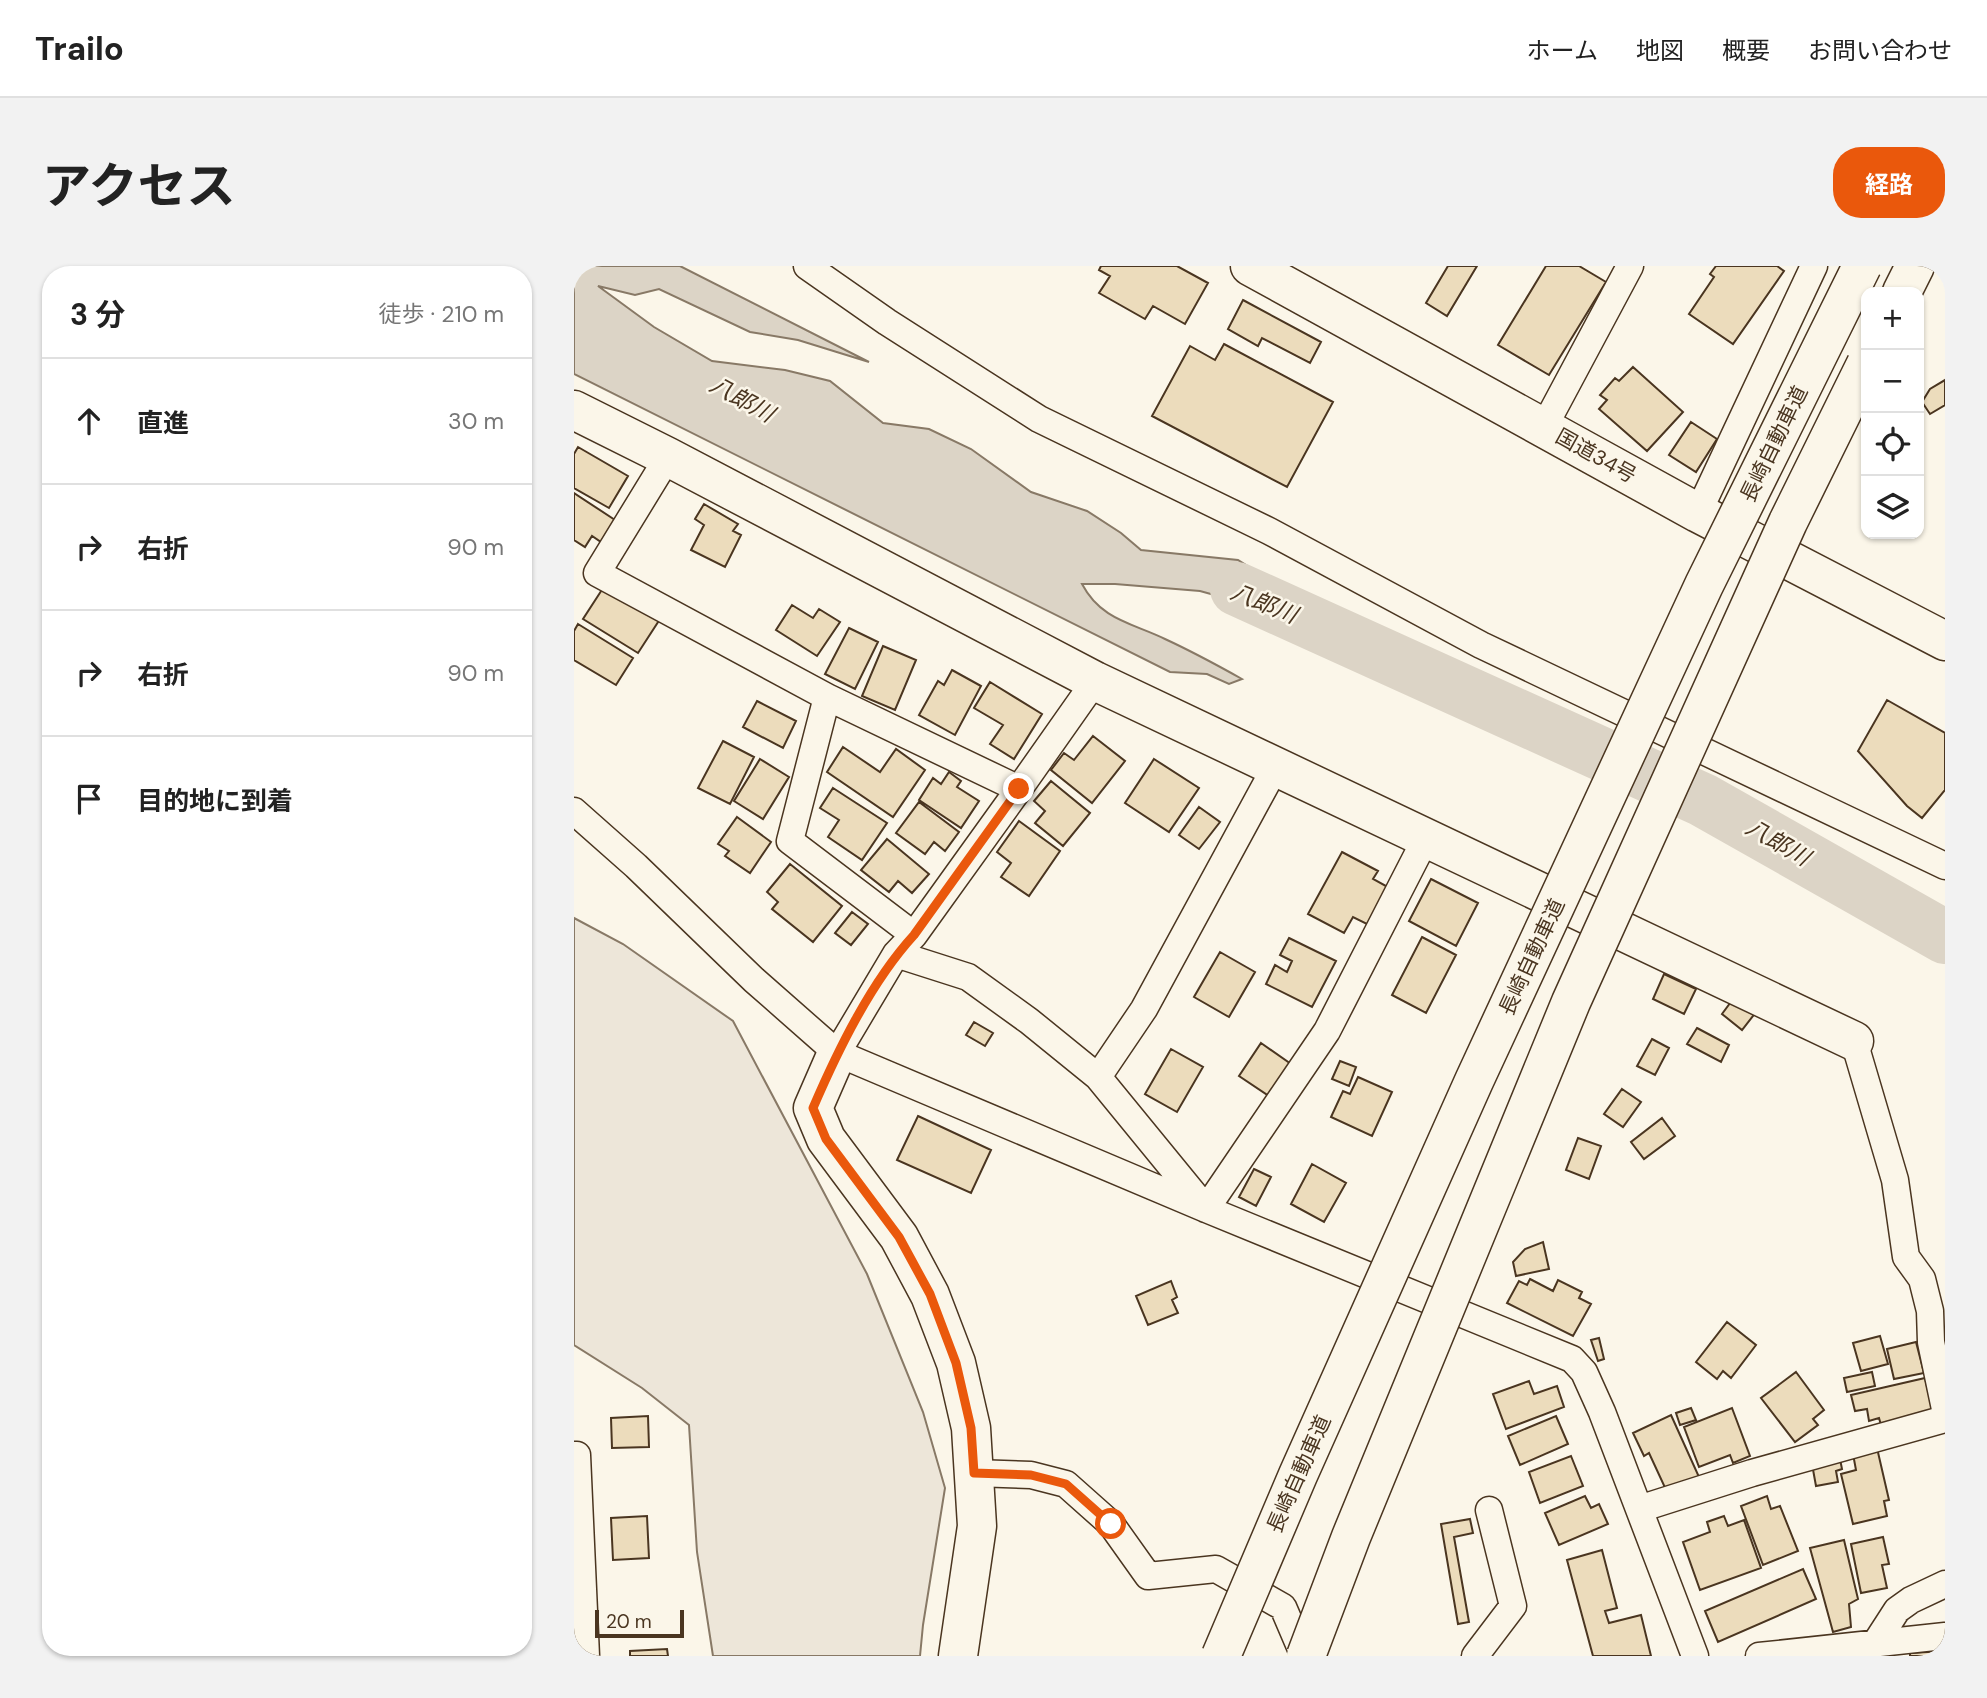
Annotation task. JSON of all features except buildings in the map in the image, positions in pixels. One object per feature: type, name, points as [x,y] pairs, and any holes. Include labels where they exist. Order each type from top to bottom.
[{"type":"main road","name":"国道34号","points":[[1250,266],[1698,513],[1945,640]]},
{"type":"main road","name":"長崎自動車道","points":[[1221,1656],[1298,1475],[1474,1081],[1704,585],[1862,266]]},
{"type":"main road","points":[[1904,287],[1915,266]]},
{"type":"main road","points":[[1305,1656],[1351,1537],[1571,1002],[1788,522],[1861,374]]},
{"type":"main road","points":[[574,410],[1095,681],[1854,1041]]},
{"type":"main road","points":[[837,1053],[813,1108],[826,1139],[899,1237],[930,1294],[956,1363],[971,1428],[978,1526],[958,1656]]},
{"type":"street","points":[[807,266],[887,322],[1039,419],[1269,531],[1481,645],[1945,866]]},
{"type":"street","points":[[1544,428],[1630,266]]},
{"type":"street","points":[[1698,513],[1814,266]]},
{"type":"street","points":[[668,457],[597,573],[827,697],[1019,789]]},
{"type":"street","points":[[837,1053],[905,945],[1095,681]]},
{"type":"street","points":[[827,697],[790,841],[905,945],[968,977],[1029,1021],[1098,1077],[1206,1209]]},
{"type":"street","points":[[1098,1077],[1144,1009],[1276,766]]},
{"type":"street","points":[[574,811],[837,1053],[1206,1209],[1572,1359],[1584,1372],[1602,1412],[1695,1656]]},
{"type":"street","points":[[1206,1209],[1327,1031],[1426,838]]},
{"type":"street","points":[[1854,1041],[1895,1180],[1906,1257],[1922,1279],[1930,1311],[1931,1342],[1945,1409]]},
{"type":"street","points":[[1639,1509],[1752,1473],[1945,1419]]},
{"type":"street","points":[[574,1455],[577,1455],[579,1618],[586,1656]]},
{"type":"street","points":[[974,1473],[1031,1475],[1066,1484],[1111,1524],[1147,1576],[1216,1569],[1283,1607],[1305,1656]]},
{"type":"street","points":[[1475,1656],[1513,1606],[1489,1510]]},
{"type":"street","points":[[1875,1644],[1897,1610],[1911,1600],[1945,1584]]},
{"type":"street","points":[[1759,1656],[1945,1636]]},
{"type":"shaded area","points":[[574,918],[623,944],[733,1021],[867,1274],[923,1412],[945,1488],[920,1656],[713,1656],[697,1552],[689,1425],[642,1388],[574,1345]]},
{"type":"water","points":[[574,266],[680,266],[869,362],[798,340],[750,332],[659,289],[635,295],[598,286],[654,327],[712,361],[785,370],[830,381],[883,423],[929,429],[971,449],[1031,492],[1087,511],[1141,550],[1238,560],[1356,634],[1200,591],[1082,584],[1098,606],[1118,619],[1184,648],[1242,679],[1229,684],[1207,674],[1170,672],[574,374]]},
{"type":"waterway","name":"八郎川","points":[[1237,589],[1703,800],[1945,937]]},
{"type":"route","points":[[1019,789],[914,935],[897,954],[837,1053],[813,1108],[826,1139],[899,1237],[930,1294],[956,1363],[971,1428],[974,1473],[1031,1475],[1066,1484],[1111,1524]]}]
